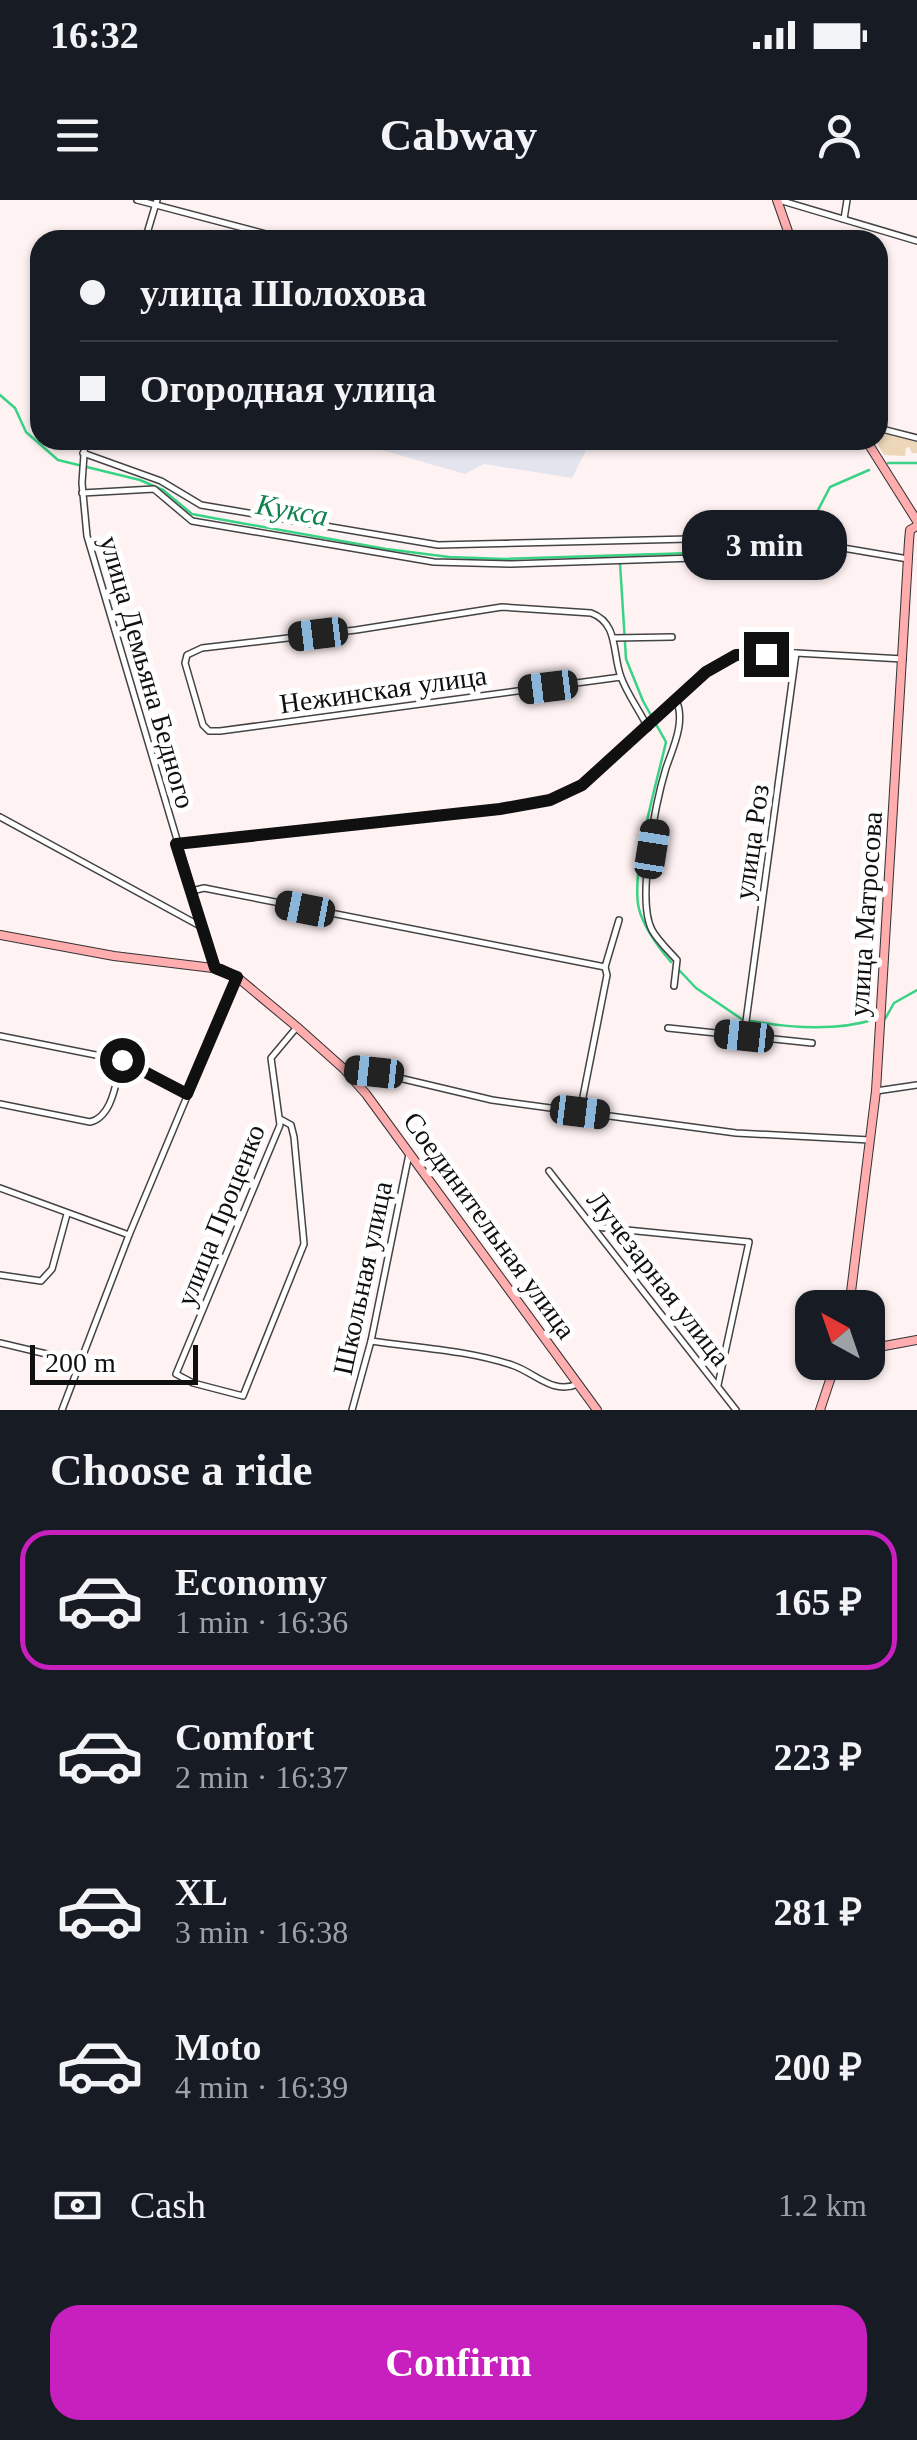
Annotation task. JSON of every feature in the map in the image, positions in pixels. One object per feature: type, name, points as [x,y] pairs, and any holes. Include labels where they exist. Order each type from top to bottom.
[{"type":"street","points":[[137,200],[255,230]]},
{"type":"street","points":[[778,200],[880,230]]},
{"type":"street","points":[[778,200],[788,230]]},
{"type":"street","points":[[844,219],[847,200]]},
{"type":"street","points":[[148,230],[156,202]]},
{"type":"street","points":[[888,232],[917,241]]},
{"type":"street","points":[[888,431],[917,438]]},
{"type":"street","name":"улица Демьяна Бедного","points":[[83,450],[82,494],[96,567],[215,968]]},
{"type":"street","name":"улица Матросова","points":[[852,1290],[876,1092],[910,530],[917,523],[872,450]]},
{"type":"street","points":[[83,453],[161,481],[201,505],[438,545],[778,537],[908,559]]},
{"type":"street","points":[[82,494],[154,489],[192,521],[434,562],[512,564],[787,555],[822,545]]},
{"type":"street","name":"Нежинская улица","points":[[620,638],[599,616],[502,607],[356,630],[202,648],[188,654],[186,663],[196,708],[209,730],[620,677]]},
{"type":"street","points":[[650,726],[620,677],[620,638],[672,636]]},
{"type":"street","points":[[176,844],[500,809],[550,800],[582,785],[706,672],[736,655],[796,653],[904,659]]},
{"type":"street","name":"улица Роз","points":[[744,1036],[796,653]]},
{"type":"street","points":[[674,986],[677,960],[652,930],[646,909],[646,884],[663,778],[678,732],[680,709],[676,700]]},
{"type":"street","points":[[0,817],[202,927]]},
{"type":"street","points":[[192,892],[204,888],[605,967]]},
{"type":"street","points":[[580,1112],[607,976],[605,967],[620,920]]},
{"type":"street","name":"Соединительная улица","points":[[0,935],[114,956],[215,968],[237,977],[344,1069],[598,1410]]},
{"type":"street","points":[[62,1410],[129,1235],[237,977]]},
{"type":"street","name":"улица Проценко","points":[[280,1119],[291,1125],[294,1137],[304,1244],[244,1396],[193,1384],[176,1374],[280,1119],[272,1058],[297,1027]]},
{"type":"street","points":[[668,1028],[812,1043]]},
{"type":"street","points":[[0,1036],[122,1060],[187,1094]]},
{"type":"street","points":[[0,1104],[99,1121],[106,1114],[122,1060]]},
{"type":"street","points":[[344,1069],[374,1072],[492,1100],[580,1112],[736,1133],[871,1140]]},
{"type":"street","points":[[876,1092],[917,1085]]},
{"type":"street","name":"Школьная улица","points":[[352,1410],[371,1341],[409,1154]]},
{"type":"street","name":"Лучезарная улица","points":[[549,1171],[736,1410]]},
{"type":"street","points":[[0,1188],[129,1235]]},
{"type":"street","points":[[0,1275],[27,1282],[42,1281],[52,1269],[67,1214]]},
{"type":"street","points":[[596,1228],[749,1242],[718,1385]]},
{"type":"street","points":[[885,1346],[917,1340]]},
{"type":"street","points":[[371,1341],[477,1353],[529,1371],[556,1387],[578,1384]]},
{"type":"street","points":[[0,1343],[79,1366]]},
{"type":"street","points":[[820,1410],[830,1380]]},
{"type":"shaded area","points":[[888,434],[917,442],[917,453],[909,447],[905,456],[884,455],[881,450],[888,450]]},
{"type":"shaded area","points":[[382,450],[586,450],[572,478],[484,464],[465,474]]},
{"type":"waterway","name":"Кукса","points":[[0,395],[15,408],[30,436]]},
{"type":"waterway","name":"Кукса","points":[[47,450],[58,460],[140,480],[163,490],[192,514],[386,549],[504,559],[789,550],[801,543],[830,487],[869,470]]},
{"type":"waterway","name":"Кукса","points":[[888,463],[917,463]]},
{"type":"waterway","name":"Кукса","points":[[620,563],[626,659],[666,742],[641,850],[639,909],[648,930],[671,962]]},
{"type":"waterway","name":"Кукса","points":[[679,970],[696,988],[743,1020]]},
{"type":"waterway","name":"Кукса","points":[[885,1019],[894,1003],[917,990]]},
{"type":"waterway","name":"Кукса","points":[[751,1021],[814,1027],[876,1019]]},
{"type":"route","points":[[122,1060],[187,1094],[237,977],[215,968],[176,844],[500,809],[550,800],[582,785],[706,672],[736,655],[766,654]]}]
